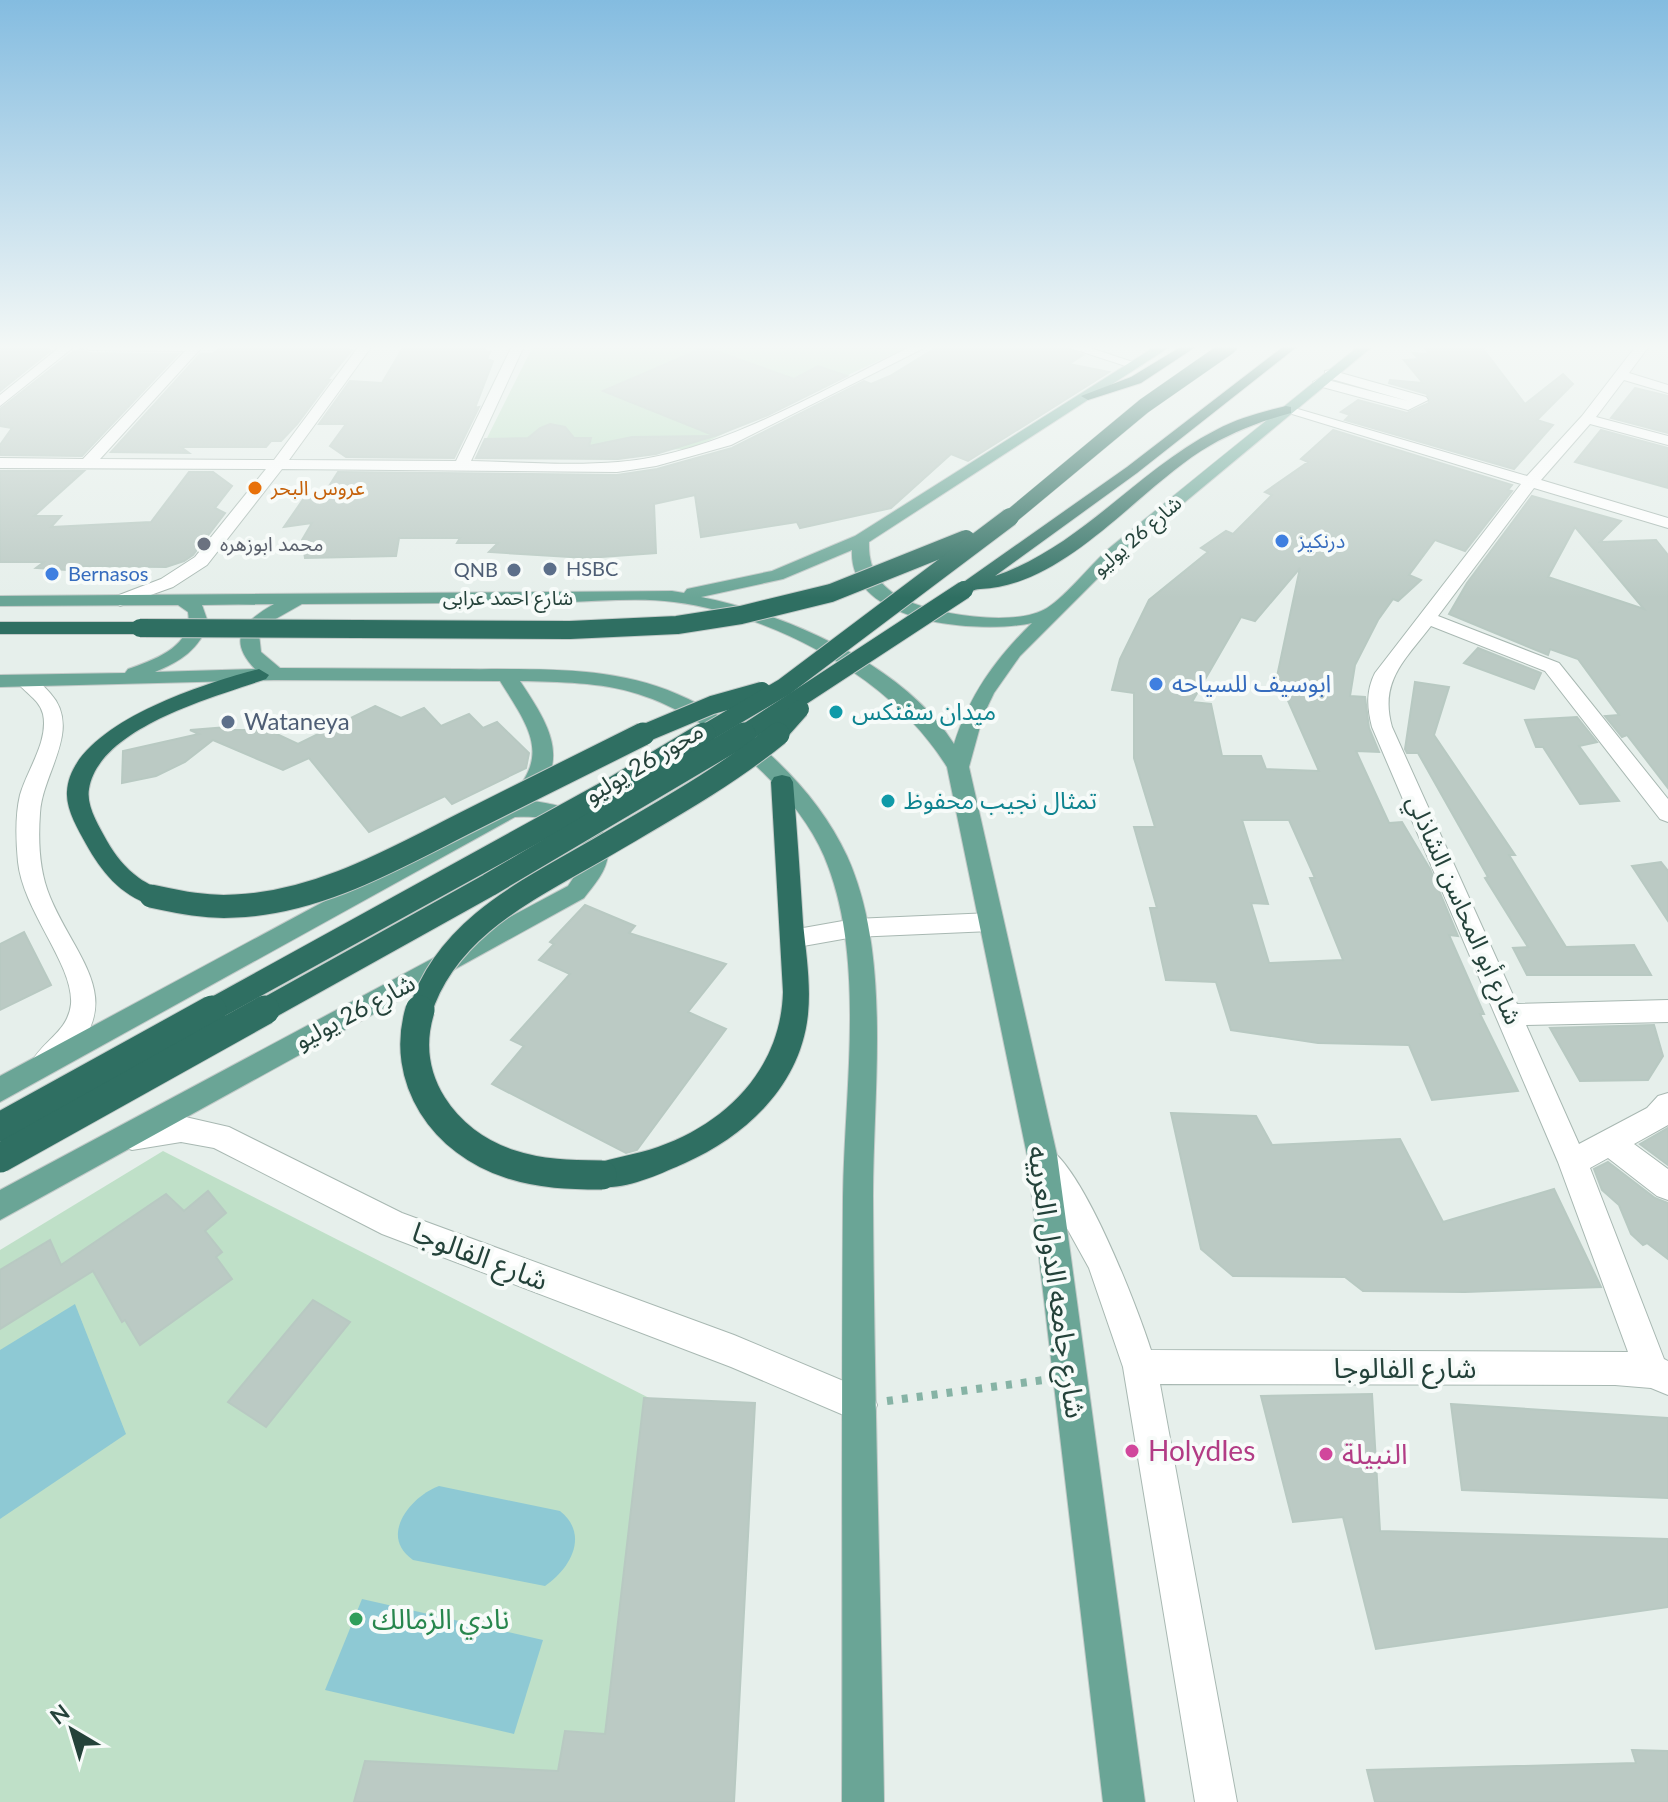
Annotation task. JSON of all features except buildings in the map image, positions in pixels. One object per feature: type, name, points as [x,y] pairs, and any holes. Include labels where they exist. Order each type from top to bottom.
[{"type":"highway","name":"محور 26 يوليو","points":[[0,1127],[656,765],[784,687],[998,527],[1115,430]]},
{"type":"highway","name":"محور 26 يوليو","points":[[0,1158],[588,829],[809,695],[964,590],[1183,430]]},
{"type":"highway","points":[[964,590],[1021,573],[1058,554],[1211,435],[1222,430]]},
{"type":"highway","points":[[0,628],[570,630],[677,625],[741,615],[831,593],[998,527]]},
{"type":"highway","points":[[268,675],[137,723],[106,744],[85,768],[80,781],[79,804],[106,862],[132,887],[151,896],[185,905],[225,908],[284,901],[314,893],[370,870],[666,723],[712,705],[784,687]]},
{"type":"highway","points":[[782,782],[796,1001],[794,1024],[782,1058],[761,1092],[742,1112],[693,1148],[634,1169],[602,1175],[555,1175],[511,1166],[484,1155],[461,1140],[428,1101],[414,1055],[419,1007],[441,963],[477,925],[498,909],[744,762],[781,732],[809,695]]},
{"type":"main road","points":[[672,596],[758,581],[861,540],[1034,430]]},
{"type":"main road","name":"شارع 26 يوليو","points":[[958,767],[969,728],[984,693],[1013,652],[1114,552],[1262,430]]},
{"type":"main road","points":[[861,540],[860,564],[866,577],[885,594],[912,609],[946,619],[984,623],[1009,622],[1054,612]]},
{"type":"main road","name":"شارع احمد عرابى","points":[[0,601],[672,596],[712,602],[743,612],[830,651],[906,704],[948,747],[958,767]]},
{"type":"main road","points":[[268,675],[249,652],[249,637],[269,615],[304,598]]},
{"type":"main road","points":[[105,680],[154,666],[190,642],[200,625],[200,617],[197,610],[183,600]]},
{"type":"main road","points":[[0,681],[268,675],[507,676],[603,680],[664,695],[728,734],[782,782],[814,819],[835,856],[849,897],[860,991],[863,1802]]},
{"type":"main road","name":"شارع 26 يوليو","points":[[0,1090],[511,810],[532,792],[541,777],[545,753],[532,716],[507,676]]},
{"type":"main road","name":"شارع جامعه الدول العربيه","points":[[958,767],[1042,1155],[1124,1802]]},
{"type":"main road","name":"شارع 26 يوليو","points":[[0,1206],[103,1147],[576,892],[596,860],[597,849],[589,829],[570,815],[556,810],[511,810]]},
{"type":"street","points":[[88,463],[119,430]]},
{"type":"street","points":[[120,601],[167,583],[201,561],[304,430]]},
{"type":"street","points":[[461,466],[478,430]]},
{"type":"street","points":[[0,463],[617,467],[693,453],[751,430]]},
{"type":"street","points":[[1354,430],[1668,523]]},
{"type":"street","name":"شارع أبو المحاسن الشاذلي","points":[[1577,430],[1531,482],[1380,683],[1378,715],[1511,1015],[1663,1372]]},
{"type":"street","points":[[1628,430],[1668,441]]},
{"type":"street","points":[[1428,618],[1552,667],[1668,814]]},
{"type":"street","points":[[26,681],[49,705],[54,725],[33,783],[28,850],[37,897],[81,977],[86,995],[84,1010],[72,1034],[50,1059],[30,1074]]},
{"type":"street","points":[[792,939],[854,928],[991,922]]},
{"type":"street","points":[[1511,1015],[1668,1011]]},
{"type":"street","points":[[1573,1162],[1664,1115]]},
{"type":"street","name":"شارع الفالوجا","points":[[103,1147],[160,1130],[201,1131],[219,1136],[393,1224],[734,1352],[860,1405]]},
{"type":"street","points":[[1611,1143],[1668,1186]]},
{"type":"street","points":[[1042,1155],[1072,1200],[1099,1251],[1122,1306],[1140,1367],[1216,1802]]},
{"type":"street","name":"شارع الفالوجا","points":[[1140,1367],[1615,1368],[1663,1372]]},
{"type":"path","points":[[860,1405],[1070,1377]]},
{"type":"green space","points":[[491,430],[731,430],[691,449],[479,454]]},
{"type":"green space","name":"نادي الزمالك","points":[[163,1151],[722,1435],[703,1802],[0,1802],[0,1250]]},
{"type":"water","points":[[75,1304],[126,1434],[0,1519],[0,1350]]},
{"type":"water","points":[[439,1486],[560,1511],[574,1530],[575,1541],[569,1561],[545,1586],[413,1560],[398,1540],[398,1529],[409,1507]]},
{"type":"water","points":[[362,1599],[543,1640],[514,1734],[325,1690]]},
{"type":"place","name":"عروس البحر","points":[[255,488]]},
{"type":"place","name":"درنكيز","points":[[1282,541]]},
{"type":"place","name":"محمد ابوزهره","points":[[204,544]]},
{"type":"place","name":"HSBC","points":[[550,569]]},
{"type":"place","name":"QNB","points":[[514,570]]},
{"type":"place","name":"Bernasos","points":[[52,574]]},
{"type":"place","name":"ابوسيف للسياحه","points":[[1156,684]]},
{"type":"place","name":"ميدان سفنكس","points":[[836,712]]},
{"type":"place","name":"Wataneya","points":[[228,722]]},
{"type":"place","name":"تمثال نجيب محفوظ","points":[[888,801]]},
{"type":"place","name":"HolydIes","points":[[1132,1451]]},
{"type":"place","name":"النبيلة","points":[[1326,1454]]},
{"type":"place","name":"نادي الزمالك","points":[[356,1619]]}]
